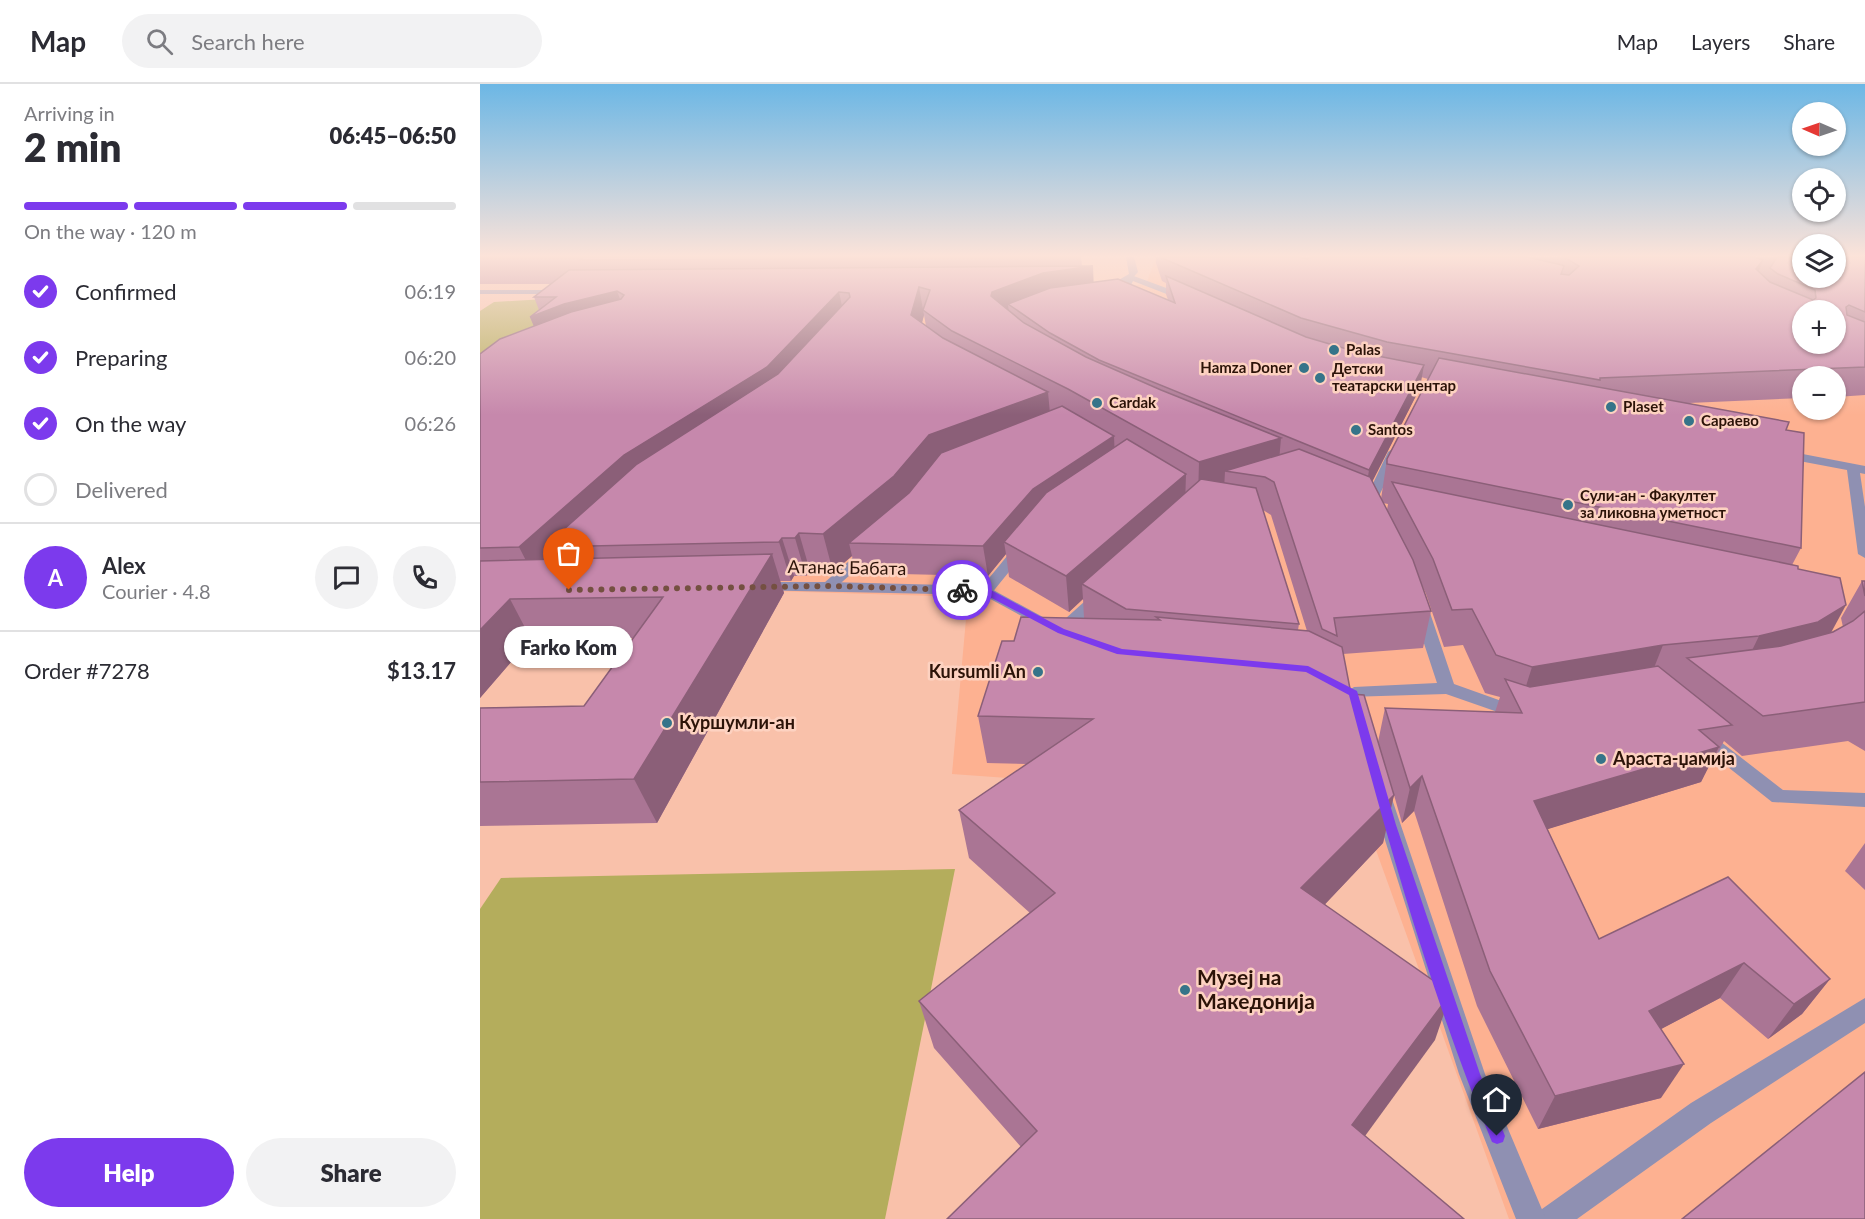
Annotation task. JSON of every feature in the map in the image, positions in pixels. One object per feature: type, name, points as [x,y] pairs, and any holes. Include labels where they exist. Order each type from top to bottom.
[{"type":"street","points":[[1382,526],[1373,506],[1373,496],[1399,442]]},
{"type":"street","points":[[1772,452],[1859,469],[1865,554]]},
{"type":"street","points":[[986,591],[1029,539]]},
{"type":"street","points":[[829,586],[881,540]]},
{"type":"street","points":[[1061,631],[1112,584]]},
{"type":"street","name":"Атанас Бабата","points":[[746,587],[829,586],[986,591],[1061,631],[1081,638]]},
{"type":"street","points":[[1416,595],[1447,688]]},
{"type":"street","points":[[1350,697],[1447,688],[1519,713],[1530,711]]},
{"type":"street","points":[[1691,727],[1779,797],[1865,800]]},
{"type":"street","points":[[1378,781],[1389,825],[1472,1074],[1531,1219]]},
{"type":"street","points":[[1552,1219],[1701,1113],[1865,1009]]},
{"type":"shaded area","points":[[482,310],[563,310],[480,375]]},
{"type":"shaded area","points":[[842,310],[1792,310],[1792,354],[1846,354],[1846,310],[1865,310],[1865,1219],[1509,1219],[1359,803],[952,774],[968,597],[532,584]]},
{"type":"shaded area","points":[[955,869],[885,1219],[480,1219],[480,909],[501,878]]},
{"type":"building","points":[[539,310],[548,310],[530,317]]},
{"type":"building","points":[[579,310],[822,310],[767,367],[624,455],[519,547],[480,548],[480,354],[500,339]]},
{"type":"building","points":[[838,310],[912,310],[911,315],[943,338],[1048,392],[929,435],[894,476],[823,534],[799,533],[795,538],[782,538],[779,542],[544,547],[637,464],[778,374]]},
{"type":"building","points":[[923,310],[1008,310],[1024,323],[1086,357],[1281,438],[1199,462],[1068,389],[952,331]]},
{"type":"building","points":[[1017,310],[1244,310],[1306,337],[1357,352],[1424,365],[1369,470],[1099,360],[1050,333]]},
{"type":"building","points":[[1282,310],[1792,310],[1792,354],[1846,354],[1846,310],[1847,315],[1865,322],[1865,367],[1792,366],[1792,370],[1600,378],[1600,380],[1387,342],[1301,318]]},
{"type":"building","points":[[1439,358],[1789,422],[1786,430],[1804,433],[1801,548],[1387,464],[1387,459]]},
{"type":"building","points":[[1062,406],[1114,436],[1033,489],[983,546],[849,543],[909,493],[941,453]]},
{"type":"building","points":[[1127,439],[1186,474],[1066,576],[1004,542],[1046,493]]},
{"type":"building","points":[[1299,449],[1370,477],[1413,560],[1431,611],[1334,618],[1337,636],[1322,629],[1274,482],[1265,477],[1225,471]]},
{"type":"building","points":[[1201,479],[1256,488],[1299,624],[1126,609],[1082,584]]},
{"type":"building","points":[[1392,482],[1798,566],[1798,569],[1840,578],[1846,605],[1818,622],[1759,636],[1663,645],[1532,667],[1496,655],[1472,609],[1452,610],[1433,559]]},
{"type":"building","points":[[772,554],[634,779],[480,782],[480,708],[584,706],[663,597],[510,599],[480,630],[480,561]]},
{"type":"building","points":[[1865,611],[1865,702],[1763,716],[1687,658],[1781,646],[1833,632]]},
{"type":"building","name":"Музеј на Македонија","points":[[1021,617],[1160,620],[1156,617],[1309,631],[1342,647],[1351,694],[1364,695],[1394,795],[1301,888],[1451,993],[1352,1125],[1464,1219],[947,1219],[1037,1131],[919,1001],[1055,893],[959,810],[1093,719],[978,716],[1002,641],[1014,641]]},
{"type":"building","points":[[1658,666],[1732,725],[1699,730],[1719,747],[1534,801],[1599,939],[1728,877],[1830,979],[1794,1004],[1744,963],[1649,1011],[1684,1064],[1555,1096],[1490,971],[1422,776],[1410,788],[1385,708],[1522,713],[1505,679],[1530,687]]},
{"type":"building","points":[[1865,1072],[1865,1219],[1682,1219]]},
{"type":"way so far","points":[[569,590],[829,586],[962,590]]},
{"type":"place","name":"Palas","points":[[1334,350]]},
{"type":"place","name":"Hamza Doner","points":[[1304,368]]},
{"type":"place","name":"Детски театарски центар","points":[[1320,378]]},
{"type":"place","name":"Cardak","points":[[1097,403]]},
{"type":"place","name":"Plaset","points":[[1611,407]]},
{"type":"place","name":"Сараево","points":[[1689,421]]},
{"type":"place","name":"Santos","points":[[1356,430]]},
{"type":"place","name":"Сули-ан - Факултет за ликовна уметност","points":[[1568,505]]},
{"type":"place","name":"Farko Kom","points":[[569,590]]},
{"type":"place","name":"Kursumli An","points":[[1038,672]]},
{"type":"place","name":"Куршумли-ан","points":[[667,723]]},
{"type":"place","name":"Араста-џамија","points":[[1601,759]]},
{"type":"place","name":"Музеј на Македонија","points":[[1185,990]]},
{"type":"route","points":[[962,590],[986,591],[1061,631],[1120,652],[1308,669],[1354,693],[1389,825],[1472,1074],[1497,1136]]}]
